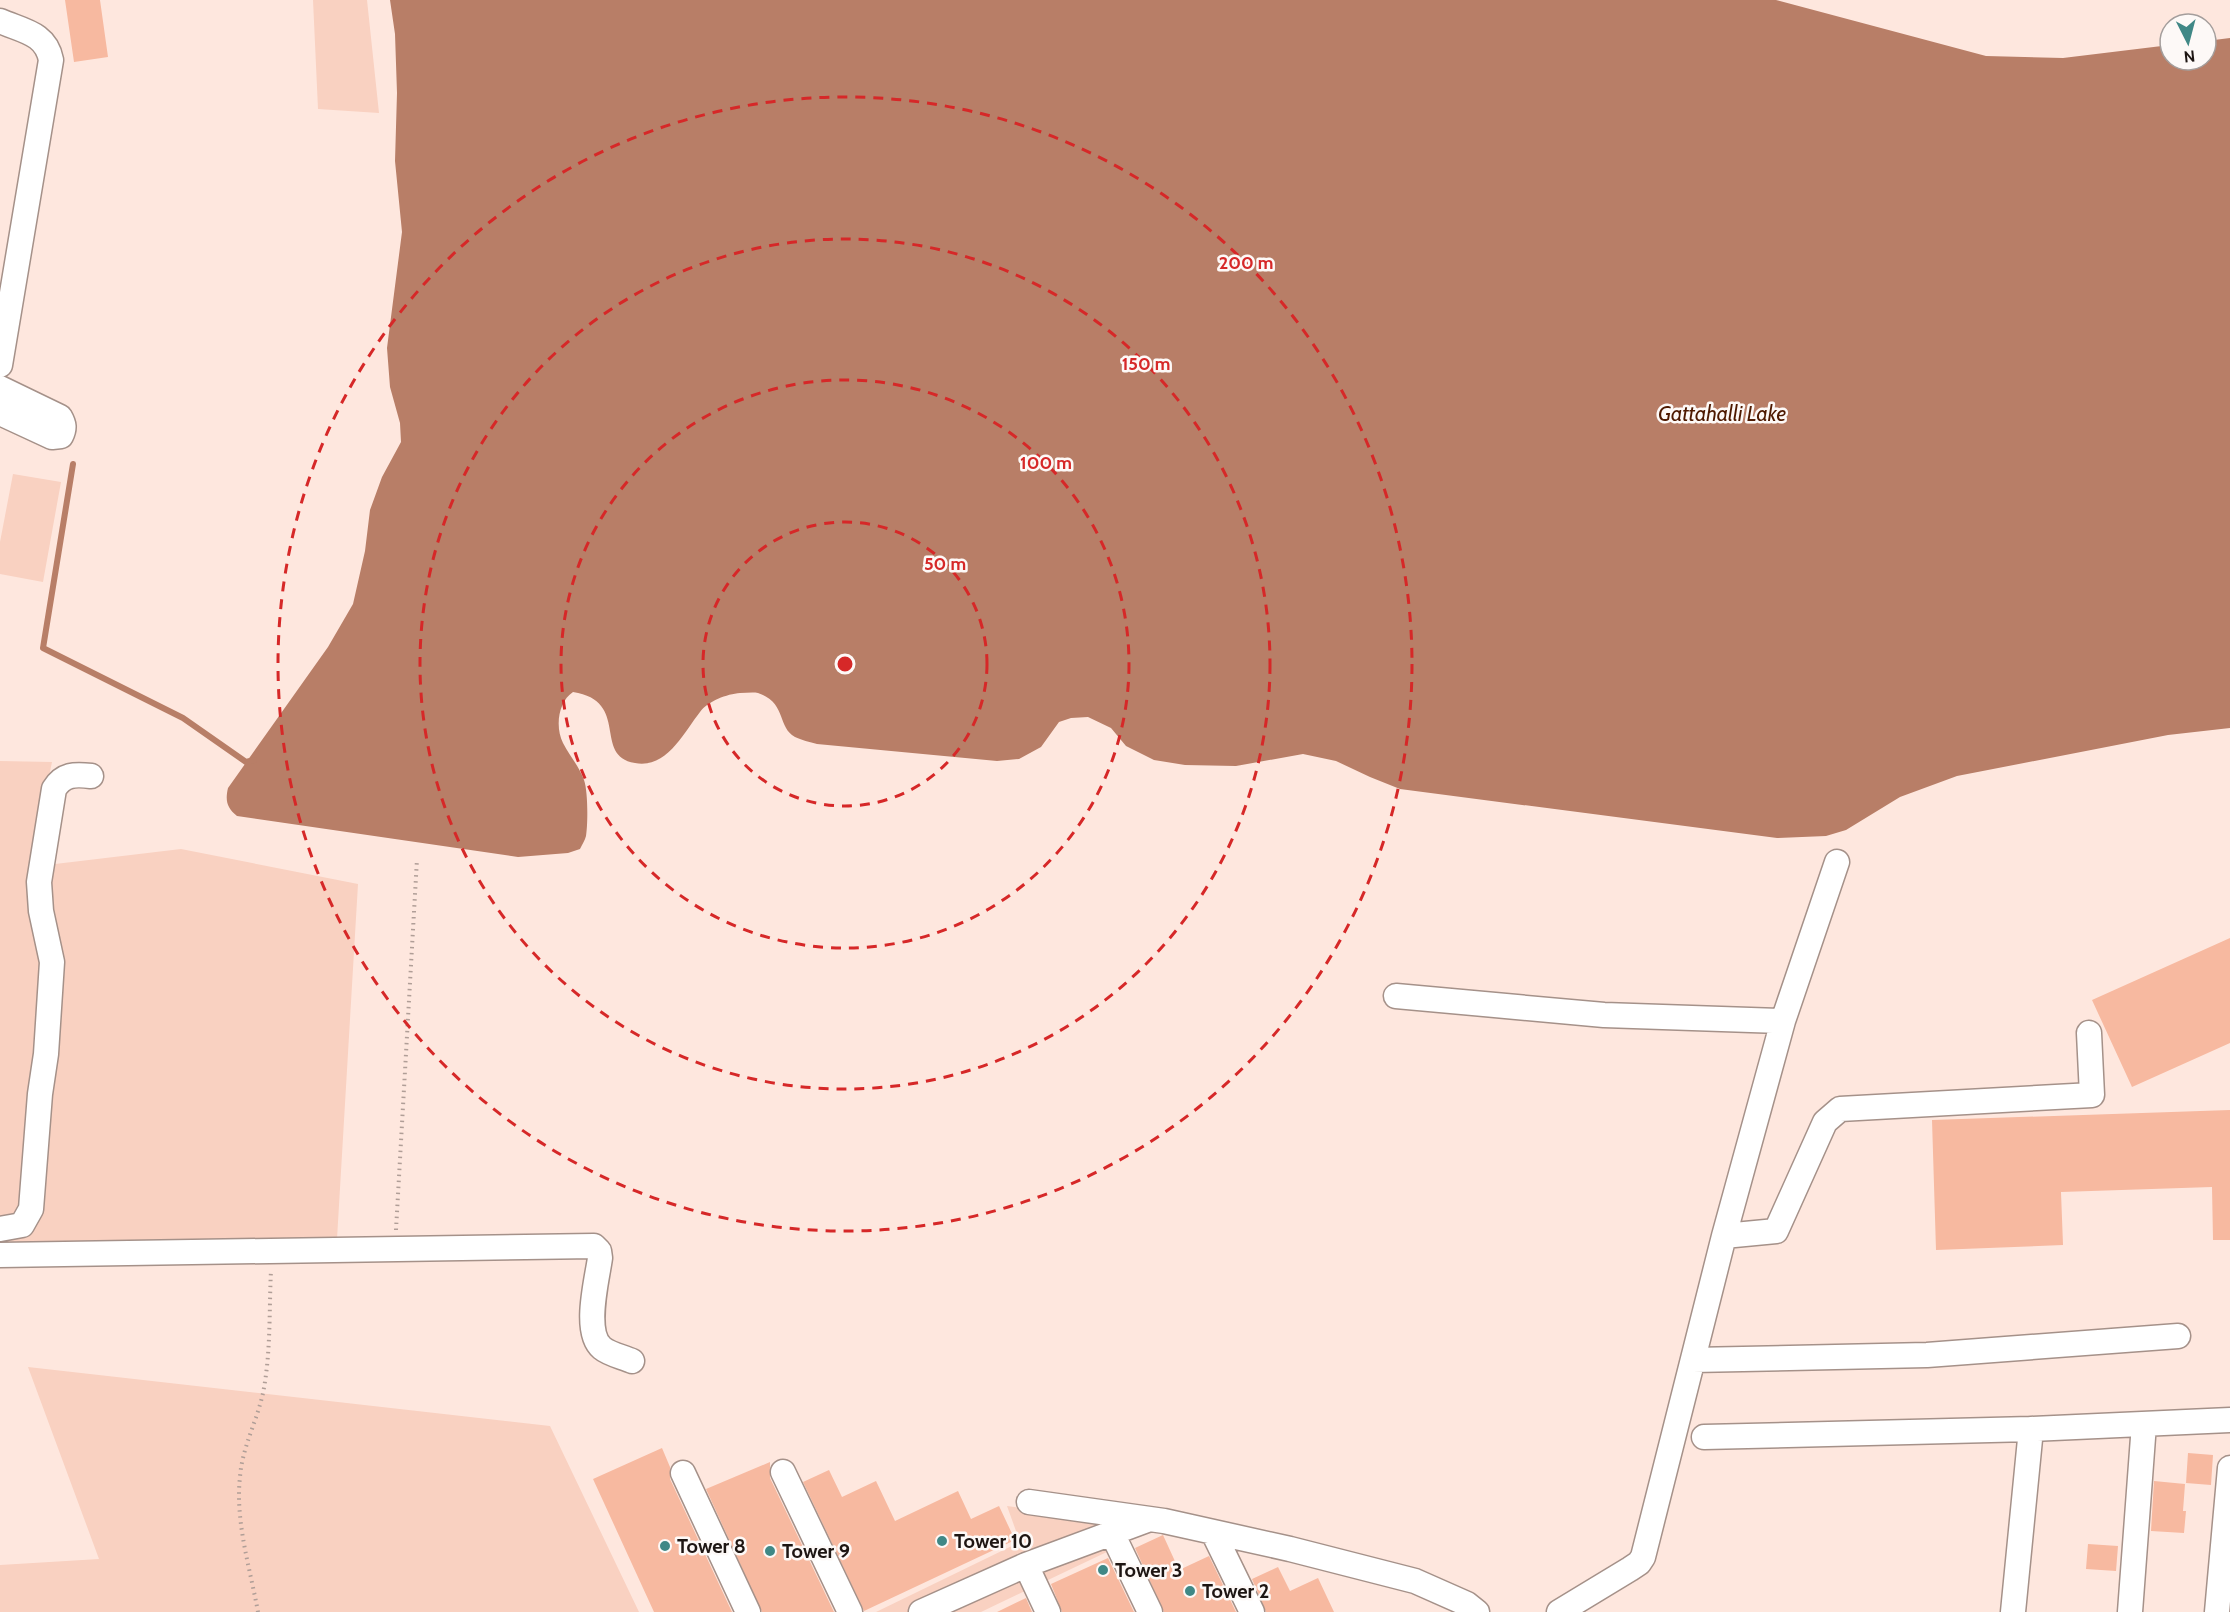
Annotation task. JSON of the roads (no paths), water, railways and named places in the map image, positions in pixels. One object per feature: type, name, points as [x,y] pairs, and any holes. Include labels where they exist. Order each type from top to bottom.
[{"type":"street","points":[[0,21],[42,39],[49,48],[51,60],[6,288],[0,365]]},
{"type":"street","points":[[0,388],[60,417],[64,423],[64,430],[61,436],[52,437],[0,413]]},
{"type":"street","points":[[0,1229],[22,1225],[31,1209],[40,1094],[51,998],[52,962],[41,911],[39,882],[54,789],[59,781],[73,774],[91,776]]},
{"type":"street","points":[[1559,1612],[1630,1569],[1643,1557],[1724,1236],[1783,1021],[1837,861]]},
{"type":"street","points":[[1396,996],[1604,1015],[1783,1021]]},
{"type":"street","points":[[1724,1236],[1776,1231],[1825,1122],[1840,1109],[2092,1095],[2089,1033]]},
{"type":"street","points":[[0,1255],[594,1246],[599,1251],[600,1258],[592,1322],[594,1338],[603,1349],[632,1361]]},
{"type":"street","points":[[1693,1360],[1926,1355],[2178,1336]]},
{"type":"street","points":[[1704,1437],[2031,1429],[2230,1420]]},
{"type":"street","points":[[2130,1612],[2144,1424]]},
{"type":"street","points":[[2013,1612],[2031,1429]]},
{"type":"street","points":[[2217,1612],[2230,1468]]},
{"type":"street","points":[[783,1472],[850,1612]]},
{"type":"street","points":[[683,1473],[748,1612]]},
{"type":"street","points":[[1029,1502],[1149,1519],[1290,1549],[1415,1581],[1467,1604],[1477,1612]]},
{"type":"street","points":[[921,1612],[945,1607],[1026,1565],[1149,1519]]},
{"type":"street","points":[[1213,1532],[1252,1612]]},
{"type":"street","points":[[1112,1533],[1150,1612]]},
{"type":"street","points":[[1026,1565],[1048,1612]]},
{"type":"water","name":"Gattahalli Lake","points":[[390,0],[1776,0],[1986,56],[2063,58],[2158,46],[2158,72],[2218,72],[2218,40],[2230,38],[2230,728],[2168,735],[1957,776],[1900,797],[1846,830],[1826,836],[1777,838],[1400,789],[1336,761],[1303,754],[1236,766],[1185,765],[1154,760],[1126,746],[1111,728],[1088,717],[1071,718],[1059,722],[1041,747],[1019,759],[997,761],[817,744],[789,733],[778,709],[767,697],[758,693],[735,694],[713,701],[703,708],[681,739],[665,755],[646,763],[635,763],[622,758],[615,750],[607,717],[601,706],[591,697],[573,692],[561,708],[559,730],[563,743],[579,769],[585,785],[587,831],[580,849],[568,853],[518,857],[237,816],[228,804],[228,788],[328,647],[353,604],[365,551],[370,510],[382,477],[401,442],[400,423],[390,387],[387,348],[402,232],[395,161],[397,93],[395,34]]},
{"type":"waterway","points":[[73,464],[43,648],[183,718],[246,762],[254,760]]},
{"type":"place","name":"Tower 10","points":[[942,1541]]},
{"type":"place","name":"Tower 8","points":[[665,1546]]},
{"type":"place","name":"Tower 9","points":[[770,1551]]},
{"type":"place","name":"Tower 3","points":[[1103,1570]]},
{"type":"place","name":"Tower 2","points":[[1190,1591]]}]
